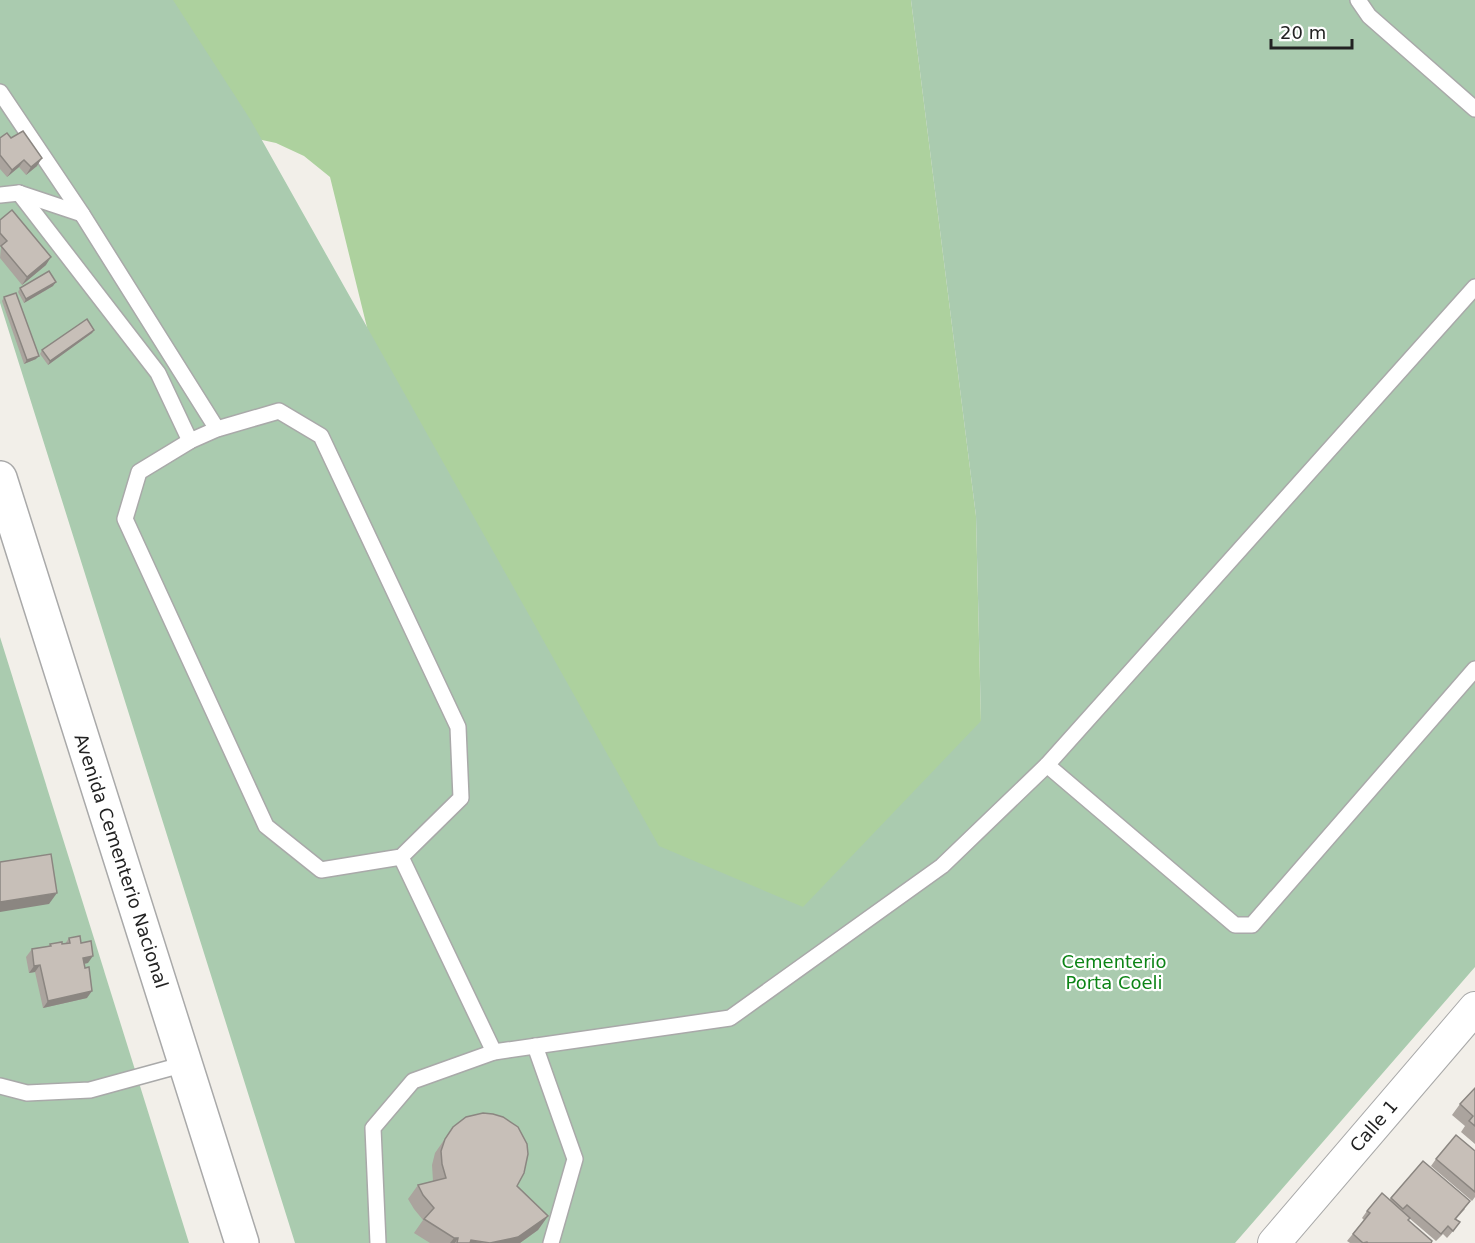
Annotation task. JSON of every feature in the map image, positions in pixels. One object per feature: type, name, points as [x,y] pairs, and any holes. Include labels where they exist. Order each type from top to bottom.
[{"type":"street","name":"Avenida Cementerio Nacional","points":[[0,478],[242,1243]]},
{"type":"street","name":"Calle 1","points":[[1274,1243],[1475,1008]]},
{"type":"lane","points":[[1358,0],[1369,16],[1475,109]]},
{"type":"lane","points":[[0,92],[82,214],[217,429]]},
{"type":"lane","points":[[0,195],[19,193],[82,214]]},
{"type":"lane","points":[[19,193],[158,373],[190,441]]},
{"type":"lane","points":[[378,1243],[373,1128],[413,1081],[494,1052],[730,1018],[942,866],[1047,765],[1475,287]]},
{"type":"lane","points":[[279,411],[321,436],[458,727],[461,798],[401,857],[321,870],[266,826],[125,519],[139,472],[190,441],[217,429],[279,411]]},
{"type":"lane","points":[[1047,765],[1234,925],[1252,925],[1475,669]]},
{"type":"lane","points":[[401,857],[494,1052]]},
{"type":"lane","points":[[535,1046],[575,1159],[551,1243]]},
{"type":"lane","points":[[0,1086],[27,1093],[90,1090],[185,1064]]},
{"type":"green space","name":"Cementerio Porta Coeli","points":[[0,0],[173,0],[250,119],[659,846],[803,907],[981,721],[976,516],[911,0],[1475,0],[1475,967],[1235,1243],[295,1243],[0,303]]},
{"type":"green space","points":[[34,0],[911,0],[976,516],[981,722],[934,890],[705,927],[406,486],[330,177],[304,156],[276,143],[226,132]]},
{"type":"green space","points":[[0,637],[189,1243],[0,1243]]},
{"type":"building","points":[[23,131],[42,158],[31,167],[24,160],[12,170],[0,155],[0,138],[7,133],[11,138]]},
{"type":"building","points":[[12,210],[51,257],[27,277],[1,246],[7,241],[0,233],[0,220]]},
{"type":"building","points":[[49,271],[56,282],[26,299],[20,288]]},
{"type":"building","points":[[16,293],[39,356],[27,360],[4,297]]},
{"type":"building","points":[[87,319],[94,330],[50,361],[42,350]]},
{"type":"building","points":[[51,854],[57,893],[0,902],[0,862]]},
{"type":"building","points":[[80,936],[81,943],[91,941],[93,956],[83,958],[85,968],[89,967],[92,991],[48,1001],[40,965],[34,966],[32,949],[62,942],[62,944],[70,943],[69,938]]},
{"type":"building","points":[[1475,1088],[1475,1126],[1469,1121],[1473,1116],[1460,1104]]},
{"type":"building","points":[[483,1113],[503,1117],[518,1127],[527,1144],[528,1154],[524,1173],[517,1186],[548,1216],[518,1237],[490,1243],[471,1240],[470,1243],[457,1243],[458,1238],[454,1238],[424,1219],[434,1208],[418,1185],[446,1178],[441,1151],[445,1139],[453,1127],[466,1117]]},
{"type":"building","points":[[1456,1135],[1475,1151],[1475,1192],[1436,1159]]},
{"type":"building","points":[[1423,1161],[1470,1201],[1455,1219],[1460,1222],[1453,1231],[1448,1226],[1441,1234],[1407,1205],[1403,1209],[1391,1198]]},
{"type":"building","points":[[1382,1193],[1410,1218],[1408,1220],[1432,1241],[1431,1243],[1363,1243],[1353,1234],[1370,1213],[1367,1211]]}]
